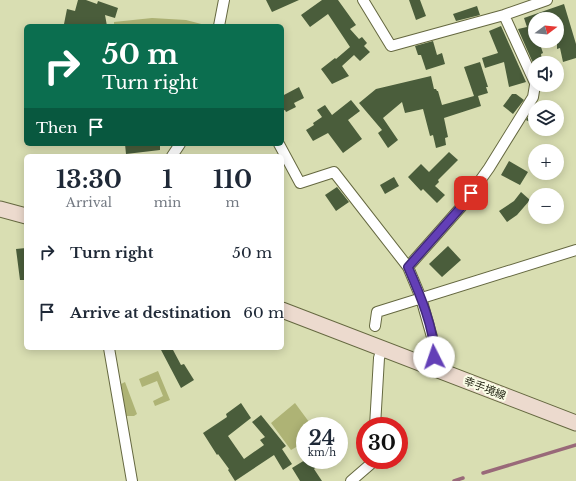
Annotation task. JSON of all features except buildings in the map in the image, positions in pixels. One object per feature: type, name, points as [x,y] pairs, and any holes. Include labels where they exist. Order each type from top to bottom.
[{"type":"main road","points":[[0,209],[24,215]]},
{"type":"main road","name":"幸手境線","points":[[284,311],[576,423]]},
{"type":"street","points":[[219,24],[224,0]]},
{"type":"street","points":[[363,0],[391,46],[504,15],[547,0]]},
{"type":"street","points":[[504,15],[528,68]]},
{"type":"street","points":[[408,267],[462,206],[489,168],[533,98],[534,92]]},
{"type":"street","points":[[280,146],[300,183],[334,172],[408,267],[421,298],[434,349],[434,357],[430,367]]},
{"type":"street","points":[[375,326],[377,312],[576,250]]},
{"type":"street","points":[[376,417],[379,358],[382,348]]},
{"type":"street","points":[[109,350],[132,481]]},
{"type":"street","points":[[351,481],[365,469]]},
{"type":"green space","points":[[152,18],[186,20],[201,24],[114,24],[114,22]]},
{"type":"green space","points":[[158,371],[170,400],[155,406],[153,401],[163,396],[157,381],[142,387],[139,379]]},
{"type":"green space","points":[[125,382],[137,414],[134,416],[126,416],[121,384]]},
{"type":"green space","points":[[295,403],[305,417],[296,417],[296,447],[291,450],[271,423]]},
{"type":"waterway","points":[[483,473],[576,445]]},
{"type":"waterway","points":[[454,481],[463,478]]},
{"type":"route","points":[[434,357],[432,337],[425,311],[408,267],[462,206],[471,193]]}]
